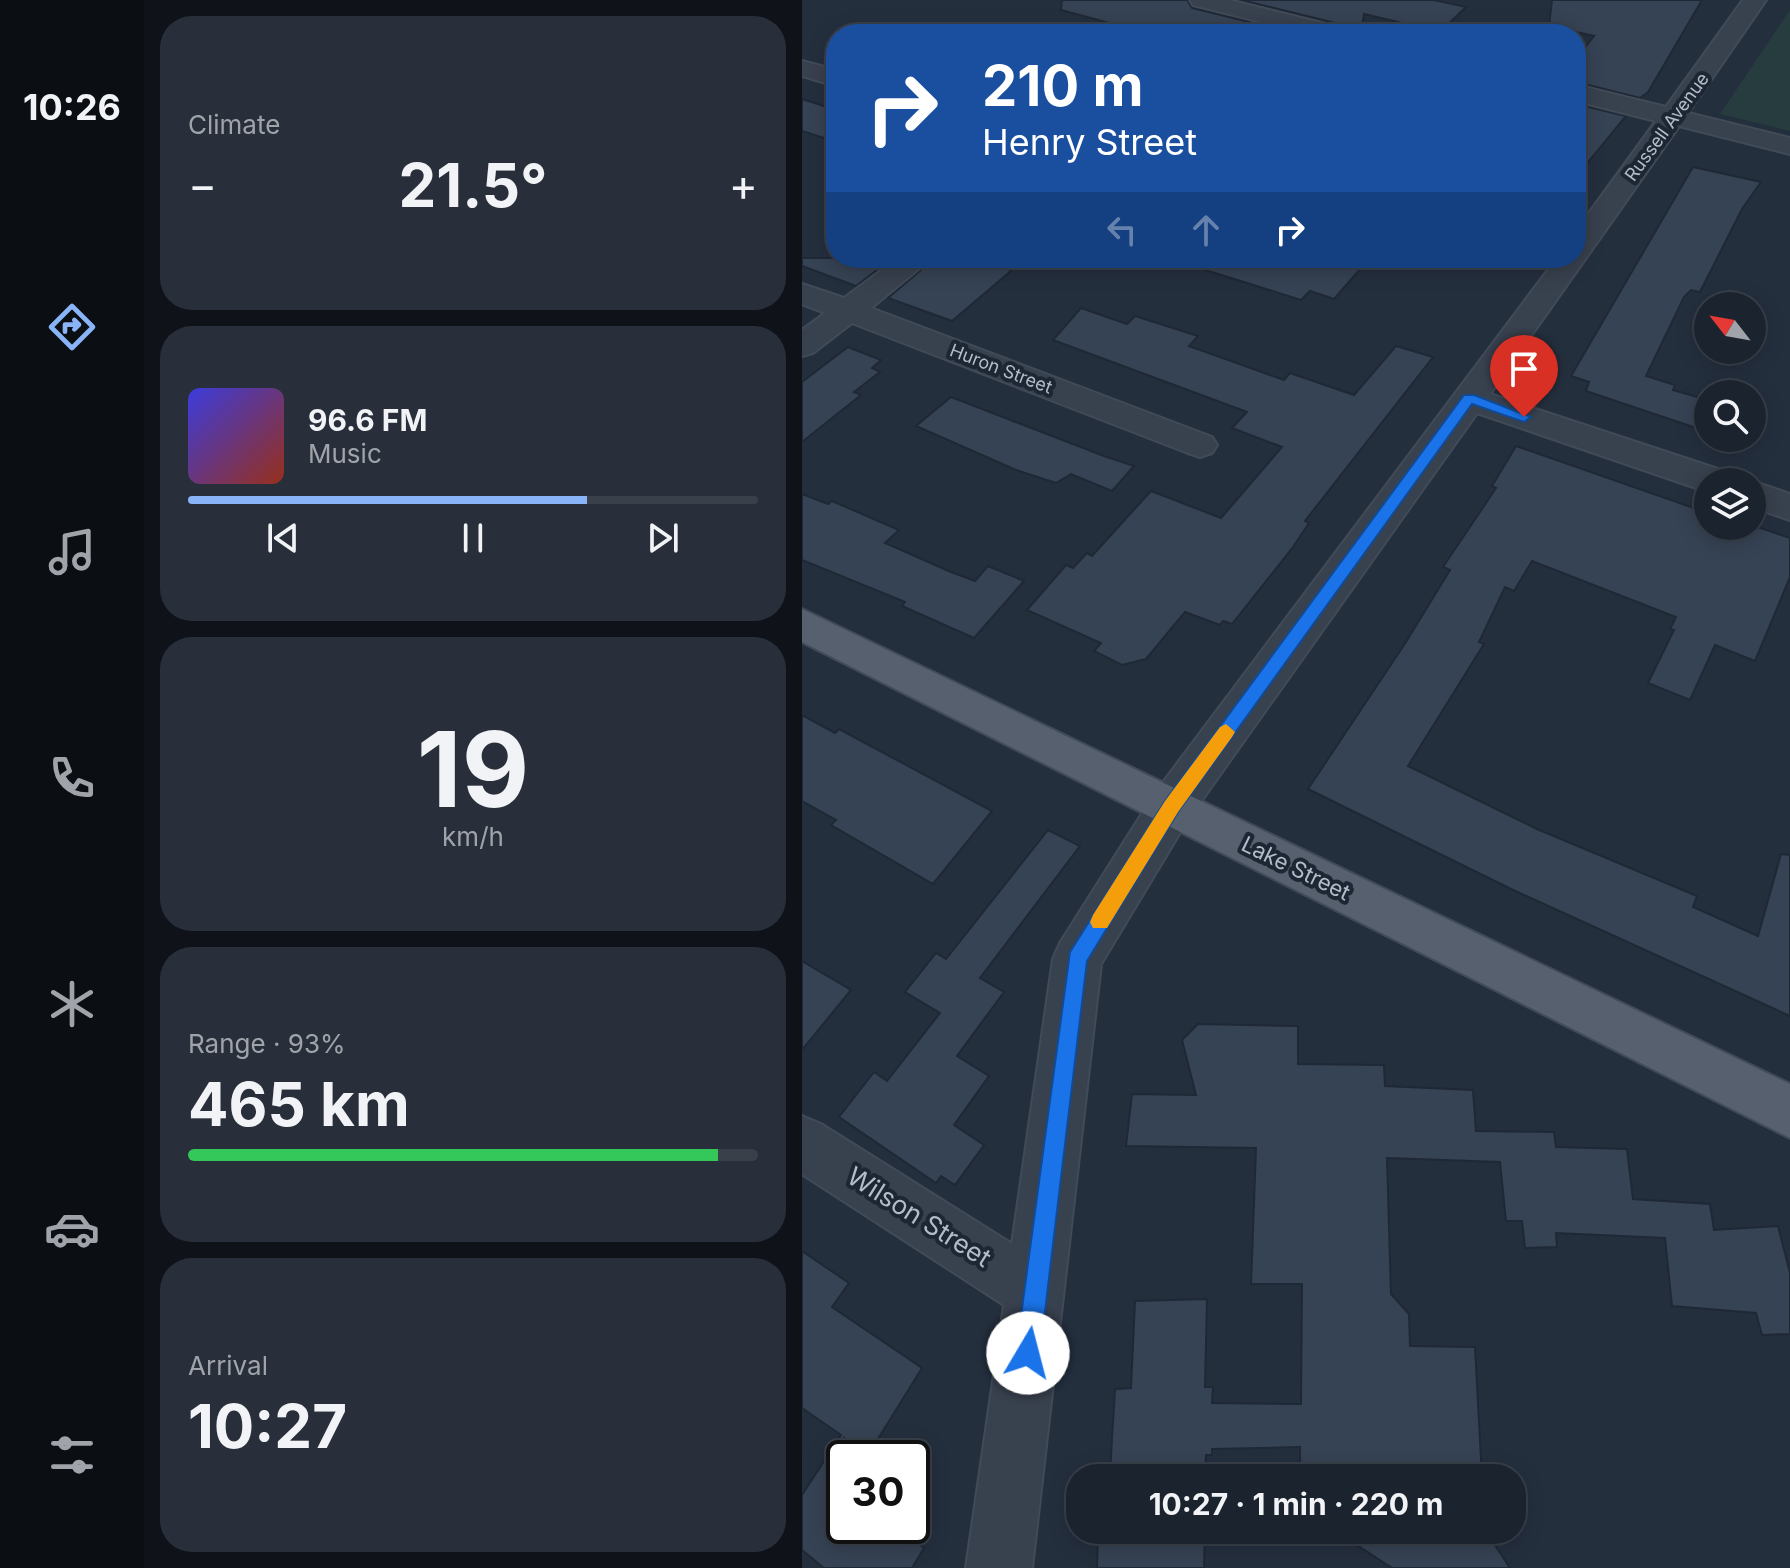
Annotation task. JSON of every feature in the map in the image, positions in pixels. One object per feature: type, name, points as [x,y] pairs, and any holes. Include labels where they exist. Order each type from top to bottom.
[{"type":"main road","name":"Lake Street","points":[[802,624],[1790,1112]]},
{"type":"street","points":[[1201,0],[1242,4],[1306,24]]},
{"type":"street","name":"Russell Avenue","points":[[1586,238],[1675,117],[1755,0]]},
{"type":"street","points":[[1217,24],[1242,4]]},
{"type":"street","points":[[802,68],[826,75]]},
{"type":"street","points":[[1586,95],[1790,146]]},
{"type":"street","points":[[802,346],[904,268]]},
{"type":"street","points":[[999,1568],[1077,959],[1171,807],[1565,268]]},
{"type":"street","name":"Huron Street","points":[[802,293],[1200,445]]},
{"type":"street","points":[[1469,399],[1694,474]]},
{"type":"street","points":[[1766,499],[1790,507]]},
{"type":"street","name":"Wilson Street","points":[[802,1143],[1036,1292]]},
{"type":"green space","points":[[1790,10],[1790,131],[1720,114]]},
{"type":"building","points":[[1062,0],[1187,0],[1192,8],[1257,24],[1113,24],[1061,10]]},
{"type":"building","points":[[1241,0],[1434,0],[1466,7],[1448,24],[1406,24],[1364,14],[1362,24],[1339,24]]},
{"type":"building","points":[[1552,0],[1702,0],[1648,92],[1640,98],[1586,84],[1586,46],[1594,36],[1586,34],[1586,24],[1549,24]]},
{"type":"building","points":[[802,99],[826,107],[826,139],[802,131]]},
{"type":"building","points":[[1586,106],[1626,116],[1586,165]]},
{"type":"building","points":[[1693,167],[1761,182],[1742,209],[1700,292],[1691,290],[1684,297],[1646,376],[1675,385],[1673,390],[1694,396],[1694,427],[1586,391],[1589,382],[1571,376]]},
{"type":"building","points":[[802,258],[826,258],[826,268],[880,268],[856,286],[802,266]]},
{"type":"building","points":[[923,268],[1012,270],[952,321],[888,298]]},
{"type":"building","points":[[1199,268],[1361,268],[1334,299],[1310,291],[1301,300]]},
{"type":"building","points":[[1081,308],[1127,324],[1135,316],[1198,336],[1189,346],[1284,380],[1290,373],[1354,395],[1396,346],[1433,357],[1305,521],[1309,523],[1293,547],[1232,624],[1223,621],[1220,625],[1185,612],[1146,659],[1122,665],[1094,651],[1101,643],[1027,610],[1066,565],[1073,568],[1087,553],[1092,556],[1151,491],[1221,518],[1282,447],[1232,428],[1247,412],[1053,340]]},
{"type":"building","points":[[848,347],[881,360],[872,368],[880,372],[854,392],[861,395],[802,442],[802,382]]},
{"type":"building","points":[[951,397],[1134,466],[1112,491],[1071,474],[1056,483],[1016,470],[916,426]]},
{"type":"building","points":[[1516,446],[1694,508],[1694,540],[1766,540],[1766,530],[1790,538],[1790,577],[1755,661],[1715,645],[1690,700],[1648,683],[1674,630],[1670,629],[1676,617],[1532,561],[1514,591],[1505,587],[1479,642],[1484,644],[1408,766],[1537,829],[1697,896],[1693,907],[1758,936],[1781,854],[1790,855],[1790,1016],[1511,889],[1308,789],[1450,570],[1443,567],[1496,488],[1492,486]]},
{"type":"building","points":[[802,494],[828,504],[832,501],[899,530],[885,543],[951,572],[975,581],[988,566],[1024,581],[974,638],[902,606],[905,602],[802,560]]},
{"type":"building","points":[[802,715],[835,733],[839,729],[992,811],[933,884],[831,825],[836,820],[802,801]]},
{"type":"building","points":[[1048,830],[1080,846],[980,978],[1004,992],[957,1056],[989,1076],[954,1125],[984,1145],[955,1185],[941,1176],[936,1183],[839,1117],[874,1072],[887,1081],[940,1013],[905,992],[936,953],[946,959]]},
{"type":"building","points":[[802,961],[851,990],[802,1050]]},
{"type":"building","points":[[1198,1024],[1298,1026],[1298,1064],[1384,1065],[1385,1086],[1473,1090],[1476,1131],[1554,1132],[1556,1147],[1627,1149],[1633,1199],[1710,1204],[1714,1230],[1778,1226],[1790,1273],[1790,1334],[1762,1335],[1756,1313],[1672,1306],[1665,1238],[1556,1233],[1557,1247],[1525,1248],[1522,1221],[1506,1221],[1500,1162],[1387,1158],[1391,1294],[1409,1314],[1410,1346],[1475,1347],[1481,1464],[1300,1464],[1300,1447],[1212,1449],[1212,1455],[1206,1455],[1206,1464],[1110,1464],[1115,1389],[1131,1388],[1135,1301],[1207,1299],[1205,1387],[1213,1387],[1212,1403],[1301,1404],[1302,1284],[1251,1284],[1256,1148],[1126,1146],[1132,1094],[1196,1095],[1182,1040]]},
{"type":"building","points":[[802,1251],[849,1283],[832,1307],[922,1368],[877,1440],[838,1440],[841,1435],[802,1408]]},
{"type":"building","points":[[826,1458],[826,1544],[919,1544],[924,1548],[912,1568],[824,1568],[802,1550],[802,1495]]},
{"type":"building","points":[[1098,1544],[1205,1544],[1204,1568],[1097,1568]]},
{"type":"building","points":[[1355,1544],[1494,1544],[1510,1568],[1392,1568]]},
{"type":"slow traffic","points":[[1100,922],[1171,807],[1226,732]]},
{"type":"route","points":[[1028,1353],[1077,959],[1171,807],[1469,399],[1524,417]]}]
